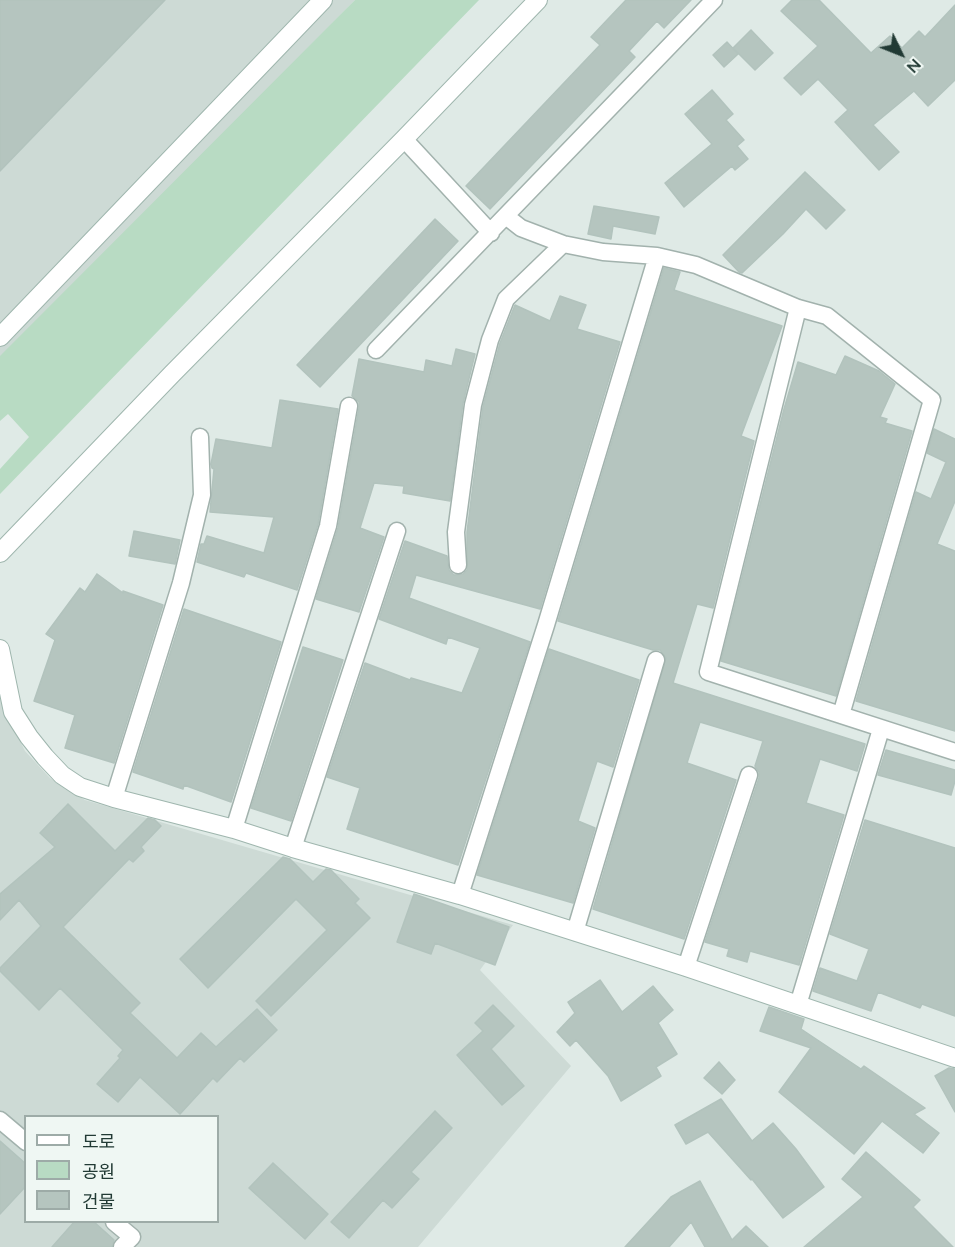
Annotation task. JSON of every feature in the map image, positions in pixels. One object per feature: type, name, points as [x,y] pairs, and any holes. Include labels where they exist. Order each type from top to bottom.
[{"type":"street","points":[[0,337],[323,0]]},
{"type":"street","points":[[0,553],[172,374],[404,140],[537,0]]},
{"type":"street","points":[[376,350],[507,217],[714,0]]},
{"type":"street","points":[[404,140],[491,233]]},
{"type":"street","points":[[507,217],[521,228],[563,244],[603,252],[657,256],[696,265],[798,308],[827,316],[932,400],[841,715]]},
{"type":"street","points":[[458,565],[456,532],[473,405],[490,340],[506,299],[563,244]]},
{"type":"street","points":[[460,895],[546,626],[657,256]]},
{"type":"street","points":[[798,308],[708,672],[955,752]]},
{"type":"street","points":[[234,829],[328,526],[349,406]]},
{"type":"street","points":[[114,798],[181,583],[192,539],[202,495],[200,437]]},
{"type":"street","points":[[293,848],[397,531]]},
{"type":"street","points":[[0,649],[13,711],[29,737],[62,775],[80,787],[460,895],[686,967],[955,1058]]},
{"type":"street","points":[[575,932],[656,660]]},
{"type":"street","points":[[798,1005],[881,729]]},
{"type":"street","points":[[686,967],[749,775]]},
{"type":"street","points":[[0,1120],[24,1140]]},
{"type":"street","points":[[116,1223],[132,1237],[122,1247]]},
{"type":"shaded area","points":[[0,0],[355,0],[0,369]]},
{"type":"shaded area","points":[[0,694],[8,717],[25,751],[50,778],[85,800],[513,925],[480,970],[571,1066],[418,1247],[0,1247]]},
{"type":"green space","points":[[355,0],[479,0],[0,494],[0,469],[29,437],[8,414],[0,421],[0,356]]},
{"type":"building","points":[[0,0],[165,0],[0,171]]},
{"type":"building","points":[[626,0],[691,0],[664,28],[657,21],[629,51],[635,57],[490,209],[466,186],[600,45],[591,37]]},
{"type":"building","points":[[792,0],[819,0],[871,53],[890,36],[902,48],[919,31],[925,37],[955,5],[955,80],[928,106],[914,91],[873,125],[899,152],[879,170],[835,122],[848,110],[818,79],[801,95],[784,78],[818,46],[781,11]]},
{"type":"building","points":[[751,30],[773,53],[755,70],[733,48]]},
{"type":"building","points":[[727,42],[738,54],[724,67],[713,55]]},
{"type":"building","points":[[712,90],[733,114],[726,120],[744,140],[737,146],[748,159],[735,170],[732,166],[684,207],[665,183],[712,144],[685,114]]},
{"type":"building","points":[[805,172],[845,210],[826,229],[806,209],[742,273],[739,272],[723,255]]},
{"type":"building","points":[[594,206],[659,217],[655,234],[613,226],[611,239],[588,234]]},
{"type":"building","points":[[435,219],[458,241],[320,387],[297,365]]},
{"type":"building","points":[[664,268],[680,272],[674,290],[782,326],[741,436],[754,441],[713,608],[697,604],[673,683],[865,744],[857,771],[820,759],[806,803],[844,815],[799,965],[750,951],[747,962],[727,956],[729,949],[705,942],[759,778],[759,772],[755,766],[763,741],[700,722],[687,763],[736,780],[684,939],[593,909],[666,658],[660,650],[653,650],[558,621]]},
{"type":"building","points":[[560,296],[586,305],[577,329],[620,342],[540,609],[416,575],[409,598],[530,642],[458,865],[347,829],[360,788],[327,777],[365,663],[410,680],[411,678],[462,693],[480,648],[448,637],[446,644],[379,619],[405,541],[447,556],[449,570],[454,575],[463,574],[467,570],[467,532],[483,407],[500,343],[515,305],[550,321]]},
{"type":"building","points":[[456,349],[475,354],[463,403],[450,501],[403,493],[404,486],[374,483],[360,528],[384,537],[359,612],[316,599],[338,528],[359,408],[359,402],[352,396],[359,359],[424,372],[426,360],[452,366]]},
{"type":"building","points":[[845,356],[879,371],[895,384],[880,417],[887,419],[885,423],[912,431],[836,696],[721,661],[784,409],[798,362],[836,375]]},
{"type":"building","points":[[280,400],[338,409],[318,524],[297,590],[246,573],[244,577],[197,562],[201,544],[204,544],[207,536],[264,553],[274,517],[210,512],[214,469],[211,464],[216,439],[272,448]]},
{"type":"building","points":[[934,429],[955,439],[955,501],[937,544],[955,551],[955,731],[856,701],[916,492],[931,499],[946,462],[927,453]]},
{"type":"building","points":[[134,531],[180,540],[175,564],[129,556]]},
{"type":"building","points":[[97,574],[123,593],[123,591],[163,605],[114,763],[65,748],[75,715],[34,701],[55,640],[46,634],[80,588],[85,592]]},
{"type":"building","points":[[184,609],[281,642],[231,802],[184,785],[183,789],[133,772]]},
{"type":"building","points":[[303,647],[343,660],[291,821],[251,808]]},
{"type":"building","points":[[549,649],[639,680],[613,767],[597,761],[578,821],[595,828],[573,903],[477,875]]},
{"type":"building","points":[[886,750],[955,770],[951,795],[878,775]]},
{"type":"building","points":[[68,804],[115,851],[148,818],[155,820],[161,826],[141,847],[144,851],[133,862],[129,859],[63,927],[140,1003],[130,1013],[177,1058],[201,1033],[216,1047],[257,1009],[277,1030],[244,1062],[240,1058],[217,1082],[213,1078],[180,1114],[140,1077],[118,1102],[97,1084],[120,1058],[118,1056],[123,1050],[60,988],[39,1010],[0,971],[0,968],[41,926],[19,900],[0,920],[0,894],[55,847],[40,833]]},
{"type":"building","points":[[865,820],[955,848],[955,1016],[922,1004],[920,1008],[878,992],[871,1011],[813,991],[820,968],[857,981],[869,949],[830,934]]},
{"type":"building","points":[[283,857],[290,859],[313,882],[326,869],[331,870],[359,899],[355,903],[370,918],[271,1016],[256,1001],[327,930],[296,899],[208,988],[180,959]]},
{"type":"building","points":[[414,894],[509,927],[495,965],[435,943],[431,954],[397,942]]},
{"type":"building","points":[[600,980],[622,1012],[653,986],[673,1010],[658,1023],[677,1054],[656,1067],[661,1076],[621,1101],[608,1076],[576,1040],[570,1046],[557,1032],[575,1013],[568,1002]]},
{"type":"building","points":[[493,1005],[514,1026],[491,1049],[524,1086],[502,1105],[457,1055],[483,1031],[475,1023]]},
{"type":"building","points":[[769,1007],[804,1019],[801,1029],[861,1069],[864,1066],[925,1108],[914,1114],[939,1133],[923,1153],[882,1121],[854,1154],[779,1092],[811,1048],[760,1031]]},
{"type":"building","points":[[719,1062],[735,1080],[722,1094],[704,1078]]},
{"type":"building","points":[[949,1068],[955,1069],[955,1112],[935,1076]]},
{"type":"building","points":[[721,1099],[752,1141],[773,1123],[824,1187],[783,1218],[752,1179],[708,1132],[686,1144],[675,1125]]},
{"type":"building","points":[[435,1111],[452,1128],[411,1172],[419,1179],[392,1208],[383,1200],[349,1238],[331,1222]]},
{"type":"building","points":[[0,1141],[24,1162],[24,1188],[0,1214]]},
{"type":"building","points":[[866,1152],[920,1200],[913,1207],[953,1247],[804,1247],[863,1197],[842,1179]]},
{"type":"building","points":[[273,1163],[328,1214],[305,1239],[249,1188]]},
{"type":"building","points":[[700,1181],[732,1240],[746,1226],[768,1247],[705,1247],[691,1222],[669,1247],[625,1247],[671,1197]]},
{"type":"building","points":[[73,1223],[95,1223],[114,1240],[112,1247],[52,1247]]}]
